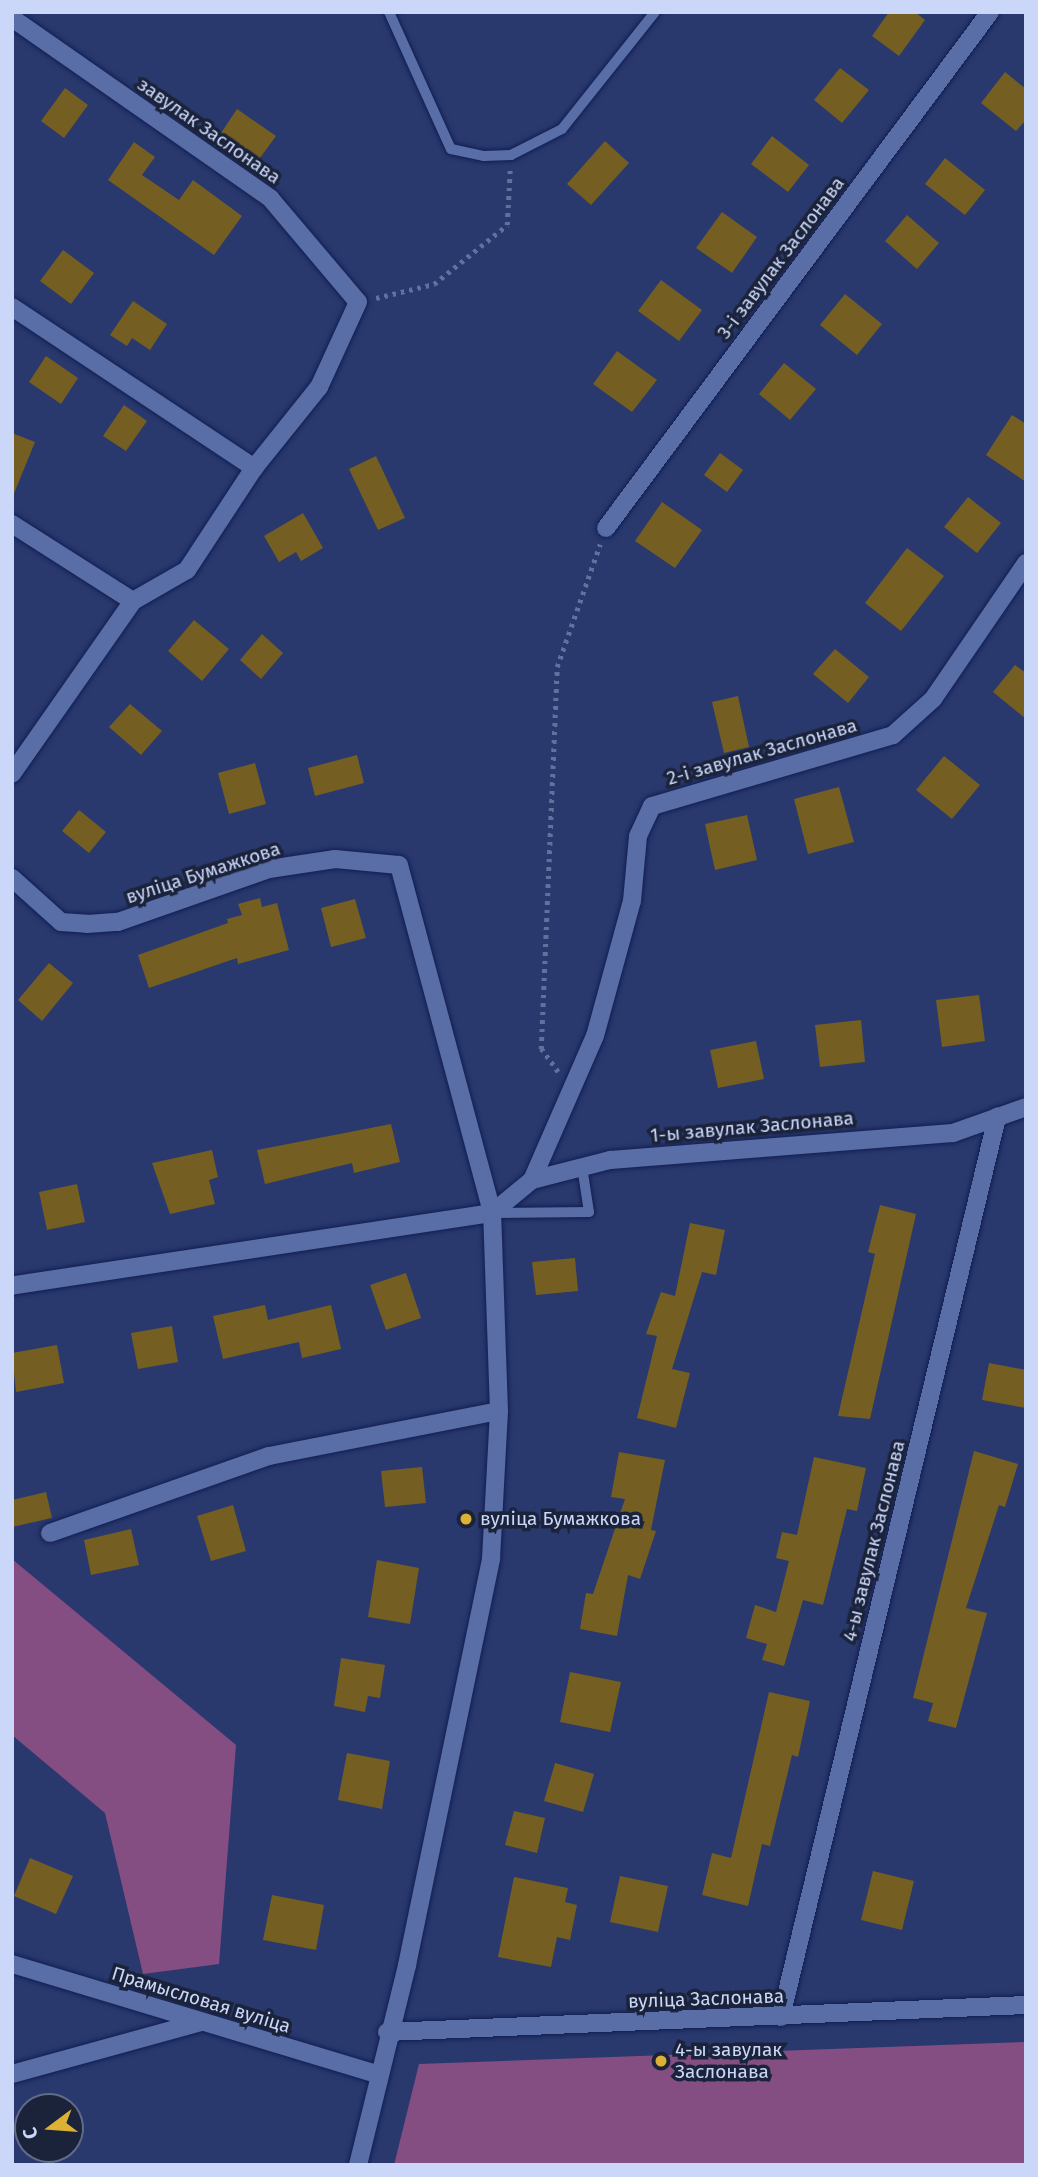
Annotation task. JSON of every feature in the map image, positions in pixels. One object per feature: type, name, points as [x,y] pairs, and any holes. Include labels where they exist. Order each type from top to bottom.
[{"type":"street","name":"3-і завулак Заслонава","points":[[606,528],[990,12]]},
{"type":"street","name":"завулак Заслонава","points":[[12,18],[270,198],[358,302]]},
{"type":"street","points":[[12,774],[133,601],[187,570],[254,468],[319,387],[358,302]]},
{"type":"street","points":[[12,307],[254,468]]},
{"type":"street","points":[[12,524],[133,601]]},
{"type":"street","name":"2-і завулак Заслонава","points":[[532,1180],[595,1036],[632,901],[638,836],[652,806],[893,736],[933,699],[1026,562]]},
{"type":"street","name":"вуліца Бумажкова","points":[[12,878],[61,922],[88,924],[118,922],[269,869],[335,859],[399,865],[492,1213],[499,1411],[491,1559],[407,1965],[387,2032]]},
{"type":"street","name":"1-ы завулак Заслонава","points":[[492,1213],[532,1180],[610,1160],[953,1133],[1026,1107]]},
{"type":"street","name":"4-ы завулак Заслонава","points":[[781,2017],[998,1117]]},
{"type":"street","points":[[12,1286],[492,1213]]},
{"type":"street","points":[[50,1533],[269,1456],[499,1411]]},
{"type":"street","name":"Прамысловая вуліца","points":[[12,1964],[379,2075]]},
{"type":"street","name":"вуліца Заслонава","points":[[387,2032],[1026,2005]]},
{"type":"street","points":[[12,2074],[201,2022]]},
{"type":"street","points":[[358,2165],[387,2032]]},
{"type":"lane","points":[[388,12],[451,149],[511,156],[562,129],[655,12]]},
{"type":"lane","points":[[492,1213],[589,1212],[582,1167]]},
{"type":"path","points":[[358,302],[434,284],[507,225],[511,156]]},
{"type":"path","points":[[570,1090],[541,1049],[557,667],[606,528]]},
{"type":"shaded area","points":[[12,1559],[236,1745],[219,1964],[143,1974],[105,1813],[12,1735]]},
{"type":"shaded area","points":[[1026,2042],[1026,2165],[394,2165],[419,2064]]},
{"type":"building","points":[[889,12],[915,12],[925,20],[899,56],[872,36]]},
{"type":"building","points":[[840,68],[869,90],[842,123],[814,100]]},
{"type":"building","points":[[1005,72],[1026,89],[1026,120],[1016,131],[981,103]]},
{"type":"building","points":[[65,88],[88,105],[64,138],[41,121]]},
{"type":"building","points":[[237,109],[276,136],[257,162],[219,136]]},
{"type":"building","points":[[772,136],[809,165],[788,192],[751,164]]},
{"type":"building","points":[[605,141],[629,163],[591,205],[567,184]]},
{"type":"building","points":[[134,142],[155,157],[142,175],[179,200],[193,180],[242,216],[214,255],[108,180]]},
{"type":"building","points":[[945,158],[985,190],[965,215],[925,184]]},
{"type":"building","points":[[722,212],[757,237],[732,273],[696,248]]},
{"type":"building","points":[[907,215],[939,243],[917,269],[885,241]]},
{"type":"building","points":[[63,250],[94,273],[71,304],[40,281]]},
{"type":"building","points":[[661,280],[702,310],[679,341],[638,311]]},
{"type":"building","points":[[845,294],[882,324],[857,355],[820,325]]},
{"type":"building","points":[[133,301],[167,324],[150,350],[132,338],[127,346],[110,335]]},
{"type":"building","points":[[617,351],[657,380],[632,412],[593,384]]},
{"type":"building","points":[[46,356],[78,378],[61,404],[29,382]]},
{"type":"building","points":[[784,363],[816,389],[790,420],[759,394]]},
{"type":"building","points":[[124,405],[147,421],[126,451],[103,436]]},
{"type":"building","points":[[1012,415],[1026,424],[1026,482],[986,455]]},
{"type":"building","points":[[12,433],[35,442],[13,496],[12,496]]},
{"type":"building","points":[[720,453],[743,470],[727,492],[704,475]]},
{"type":"building","points":[[376,456],[405,518],[378,530],[349,469]]},
{"type":"building","points":[[968,497],[1001,523],[977,553],[944,527]]},
{"type":"building","points":[[662,502],[702,530],[675,568],[635,541]]},
{"type":"building","points":[[303,513],[323,548],[301,561],[296,552],[279,562],[264,536]]},
{"type":"building","points":[[907,548],[944,576],[901,631],[865,603]]},
{"type":"building","points":[[194,620],[229,649],[202,681],[168,651]]},
{"type":"building","points":[[262,634],[283,653],[261,679],[240,660]]},
{"type":"building","points":[[835,649],[869,677],[848,703],[813,674]]},
{"type":"building","points":[[1015,665],[1026,673],[1026,719],[993,692]]},
{"type":"building","points":[[738,696],[749,747],[724,753],[712,702]]},
{"type":"building","points":[[130,704],[162,731],[141,755],[109,727]]},
{"type":"building","points":[[357,755],[364,783],[315,796],[308,768]]},
{"type":"building","points":[[944,756],[980,785],[952,819],[916,790]]},
{"type":"building","points":[[255,763],[266,804],[229,814],[218,773]]},
{"type":"building","points":[[839,787],[854,842],[808,854],[794,799]]},
{"type":"building","points":[[79,810],[106,832],[89,853],[62,831]]},
{"type":"building","points":[[747,815],[757,860],[715,870],[705,824]]},
{"type":"building","points":[[260,898],[262,907],[277,903],[289,950],[238,964],[237,958],[149,988],[138,955],[228,923],[227,919],[242,915],[238,904]]},
{"type":"building","points":[[355,899],[366,938],[331,947],[321,908]]},
{"type":"building","points":[[49,963],[73,983],[42,1021],[18,1000]]},
{"type":"building","points":[[979,995],[985,1041],[942,1047],[936,1000]]},
{"type":"building","points":[[861,1020],[865,1062],[820,1067],[815,1025]]},
{"type":"building","points":[[756,1041],[764,1079],[718,1088],[710,1050]]},
{"type":"building","points":[[391,1124],[400,1162],[354,1173],[352,1163],[265,1184],[257,1150]]},
{"type":"building","points":[[212,1150],[218,1177],[209,1180],[215,1204],[170,1214],[152,1163]]},
{"type":"building","points":[[77,1184],[85,1222],[47,1230],[39,1192]]},
{"type":"building","points":[[880,1205],[916,1214],[870,1419],[838,1416],[875,1254],[868,1252]]},
{"type":"building","points":[[690,1223],[725,1230],[716,1275],[702,1272],[672,1369],[690,1373],[676,1428],[637,1418],[657,1336],[646,1334],[661,1292],[675,1296]]},
{"type":"building","points":[[575,1258],[578,1291],[536,1295],[532,1262]]},
{"type":"building","points":[[406,1273],[421,1318],[386,1330],[370,1285]]},
{"type":"building","points":[[265,1305],[268,1320],[331,1305],[341,1349],[302,1358],[299,1342],[223,1359],[213,1316]]},
{"type":"building","points":[[172,1326],[178,1362],[138,1369],[131,1333]]},
{"type":"building","points":[[57,1345],[64,1383],[16,1392],[12,1353]]},
{"type":"building","points":[[989,1363],[1026,1370],[1026,1408],[982,1400]]},
{"type":"building","points":[[974,1451],[1018,1464],[1005,1507],[999,1505],[966,1608],[987,1613],[956,1728],[928,1721],[933,1703],[913,1698]]},
{"type":"building","points":[[619,1452],[665,1460],[651,1530],[656,1531],[640,1579],[628,1575],[617,1636],[580,1629],[586,1593],[593,1594],[625,1499],[611,1497]]},
{"type":"building","points":[[814,1457],[866,1468],[857,1511],[847,1509],[823,1605],[803,1600],[784,1666],[762,1660],[767,1644],[746,1638],[755,1605],[776,1612],[789,1561],[776,1558],[782,1532],[797,1535]]},
{"type":"building","points":[[422,1467],[426,1503],[385,1507],[381,1471]]},
{"type":"building","points":[[46,1492],[52,1518],[12,1527],[12,1500]]},
{"type":"building","points":[[233,1505],[246,1551],[211,1561],[197,1516]]},
{"type":"building","points":[[131,1529],[139,1565],[91,1575],[84,1540]]},
{"type":"building","points":[[377,1560],[419,1568],[410,1624],[368,1617]]},
{"type":"building","points":[[341,1658],[385,1665],[380,1698],[368,1696],[365,1712],[334,1706]]},
{"type":"building","points":[[570,1672],[621,1682],[610,1732],[560,1722]]},
{"type":"building","points":[[769,1692],[810,1701],[798,1757],[792,1755],[770,1846],[762,1844],[748,1906],[702,1895],[712,1853],[731,1858]]},
{"type":"building","points":[[347,1753],[390,1761],[382,1809],[338,1800]]},
{"type":"building","points":[[555,1763],[594,1774],[583,1812],[544,1801]]},
{"type":"building","points":[[514,1811],[545,1818],[537,1853],[505,1845]]},
{"type":"building","points":[[30,1858],[73,1876],[56,1914],[14,1896]]},
{"type":"building","points":[[873,1871],[914,1881],[902,1930],[861,1920]]},
{"type":"building","points":[[620,1876],[668,1886],[658,1932],[610,1922]]},
{"type":"building","points":[[514,1877],[568,1888],[565,1902],[577,1905],[570,1940],[557,1937],[551,1967],[498,1957]]},
{"type":"building","points":[[272,1895],[324,1905],[316,1950],[263,1940]]},
{"type":"place","name":"вуліца Бумажкова","points":[[466,1519]]},
{"type":"place","name":"4-ы завулак Заслонава","points":[[661,2061]]}]
